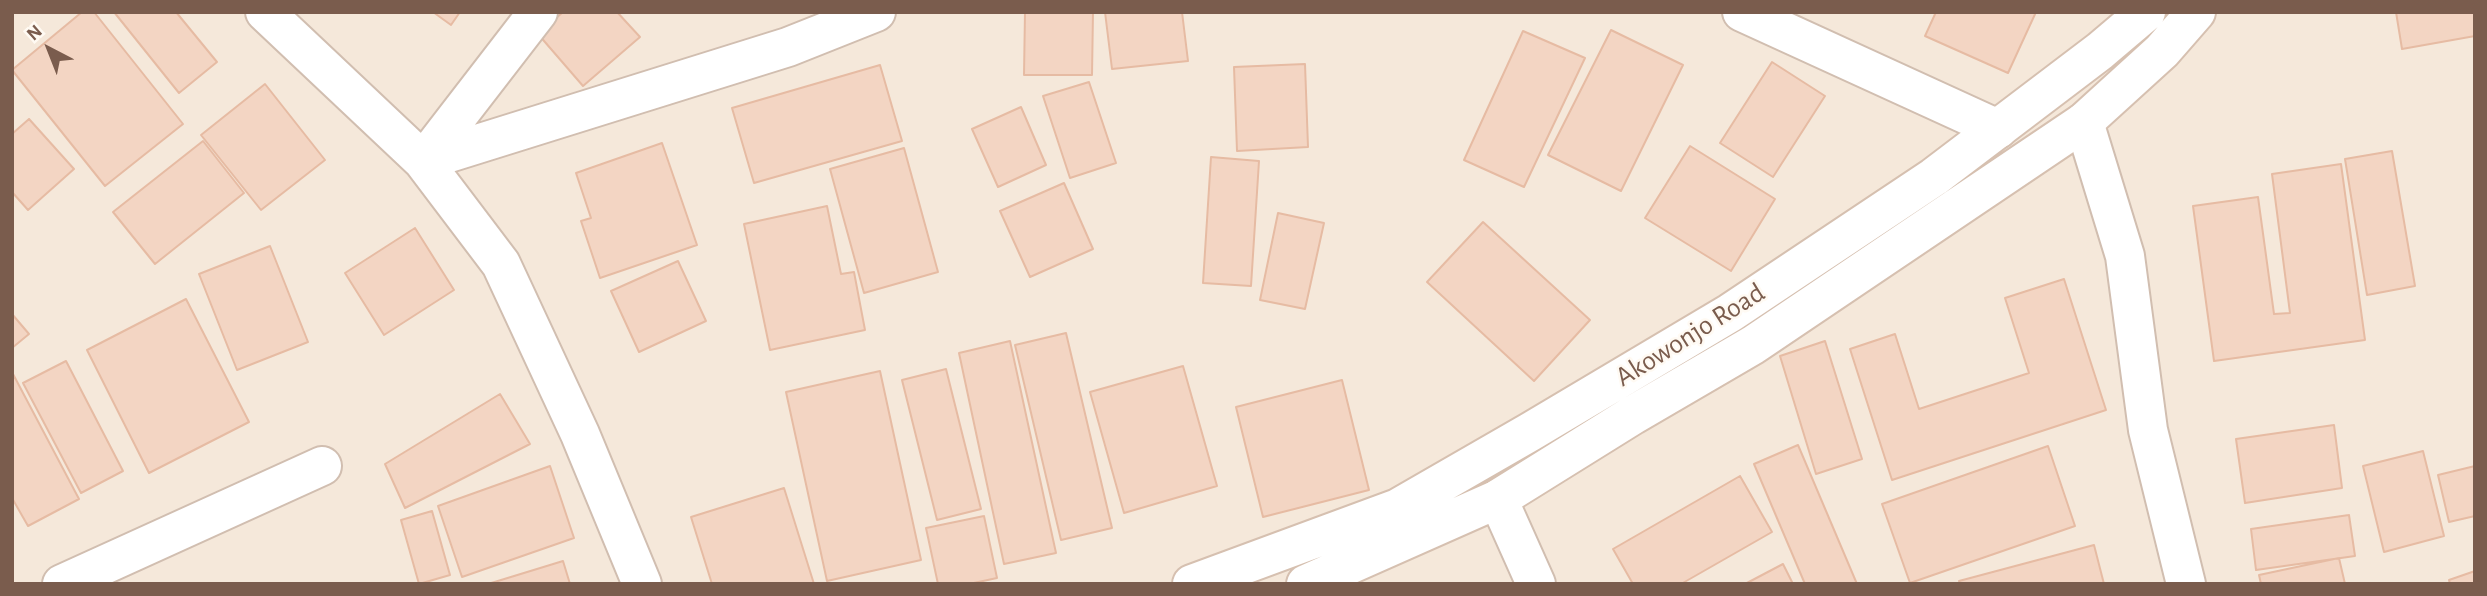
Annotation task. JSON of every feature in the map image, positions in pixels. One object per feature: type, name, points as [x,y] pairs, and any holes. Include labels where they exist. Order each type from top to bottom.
[{"type":"street","points":[[265,12],[423,161],[501,264],[580,434],[642,584]]},
{"type":"street","points":[[423,161],[538,12]]},
{"type":"street","points":[[423,161],[788,47],[876,12]]},
{"type":"street","points":[[1742,12],[1998,129]]},
{"type":"street","name":"Akowonjo Road","points":[[1192,584],[1398,508],[1730,313],[1934,177],[2100,51],[2146,12]]},
{"type":"street","name":"Akowonjo Road","points":[[1314,582],[1498,499],[1633,415],[1753,345],[2084,122],[2162,51],[2196,12]]},
{"type":"street","points":[[2084,122],[2125,256],[2148,430],[2186,584]]},
{"type":"street","points":[[62,584],[322,466]]},
{"type":"street","points":[[1498,499],[1536,584]]},
{"type":"shaded area","points":[[12,12],[2475,12],[2475,584],[12,584]]},
{"type":"building","points":[[82,12],[94,12],[183,124],[105,186],[12,70]]},
{"type":"building","points":[[114,12],[176,12],[217,62],[179,93]]},
{"type":"building","points":[[433,12],[460,12],[451,25]]},
{"type":"building","points":[[563,12],[617,12],[640,37],[583,86],[538,34]]},
{"type":"building","points":[[1025,12],[1093,12],[1092,75],[1024,75]]},
{"type":"building","points":[[1105,12],[1182,12],[1188,61],[1112,69]]},
{"type":"building","points":[[1936,12],[2036,12],[2008,73],[1925,36]]},
{"type":"building","points":[[2396,12],[2475,12],[2475,36],[2402,49]]},
{"type":"building","points":[[1611,30],[1683,65],[1621,191],[1548,155]]},
{"type":"building","points":[[1523,31],[1585,58],[1524,187],[1464,160]]},
{"type":"building","points":[[1772,62],[1825,96],[1773,177],[1720,143]]},
{"type":"building","points":[[1305,64],[1308,147],[1237,151],[1234,67]]},
{"type":"building","points":[[880,65],[902,141],[754,183],[732,108]]},
{"type":"building","points":[[1089,82],[1116,163],[1070,178],[1043,96]]},
{"type":"building","points":[[265,84],[325,160],[261,210],[201,135]]},
{"type":"building","points":[[1021,107],[1046,165],[998,187],[972,129]]},
{"type":"building","points":[[29,119],[74,169],[28,210],[12,192],[12,134]]},
{"type":"building","points":[[203,141],[244,193],[155,264],[113,212]]},
{"type":"building","points":[[662,143],[697,245],[600,278],[581,221],[591,218],[576,173]]},
{"type":"building","points":[[1690,146],[1775,199],[1731,271],[1645,218]]},
{"type":"building","points":[[904,148],[938,272],[864,293],[830,169]]},
{"type":"building","points":[[2392,151],[2415,286],[2367,295],[2345,159]]},
{"type":"building","points":[[1211,157],[1259,161],[1251,286],[1203,283]]},
{"type":"building","points":[[2341,164],[2365,340],[2214,361],[2193,206],[2258,197],[2274,314],[2290,313],[2272,174]]},
{"type":"building","points":[[1064,183],[1093,249],[1030,277],[1000,211]]},
{"type":"building","points":[[827,206],[841,274],[854,272],[865,330],[770,350],[744,224]]},
{"type":"building","points":[[1278,213],[1324,223],[1305,309],[1260,300]]},
{"type":"building","points":[[1483,222],[1590,320],[1534,381],[1427,282]]},
{"type":"building","points":[[415,228],[454,290],[384,335],[345,273]]},
{"type":"building","points":[[270,246],[308,342],[237,370],[199,274]]},
{"type":"building","points":[[678,261],[706,321],[639,352],[611,291]]},
{"type":"building","points":[[2064,279],[2106,410],[1892,480],[1850,349],[1895,334],[1919,409],[2029,373],[2005,298]]},
{"type":"building","points":[[186,299],[249,422],[149,473],[87,350]]},
{"type":"building","points":[[12,314],[29,334],[12,348]]},
{"type":"building","points":[[1066,333],[1112,528],[1061,540],[1015,345]]},
{"type":"building","points":[[1010,341],[1056,553],[1004,564],[959,353]]},
{"type":"building","points":[[1825,341],[1862,459],[1816,474],[1780,356]]},
{"type":"building","points":[[66,361],[123,471],[81,493],[23,383]]},
{"type":"building","points":[[1183,366],[1217,486],[1124,513],[1090,392]]},
{"type":"building","points":[[946,369],[981,509],[937,520],[902,380]]},
{"type":"building","points":[[880,371],[921,560],[827,581],[786,392]]},
{"type":"building","points":[[13,374],[79,499],[28,526],[12,498]]},
{"type":"building","points":[[1342,380],[1369,490],[1263,517],[1236,407]]},
{"type":"building","points":[[500,394],[530,444],[405,508],[385,464]]},
{"type":"building","points":[[2334,425],[2342,488],[2245,503],[2236,439]]},
{"type":"building","points":[[1798,445],[1857,584],[1805,584],[1754,464]]},
{"type":"building","points":[[2048,446],[2075,526],[1910,583],[1882,504]]},
{"type":"building","points":[[2423,451],[2444,536],[2384,552],[2363,466]]},
{"type":"building","points":[[550,466],[574,538],[462,577],[438,506]]},
{"type":"building","points":[[2475,466],[2475,516],[2449,522],[2438,475]]},
{"type":"building","points":[[1740,476],[1772,532],[1681,584],[1633,584],[1613,549]]},
{"type":"building","points":[[784,488],[814,584],[712,584],[691,517]]},
{"type":"building","points":[[432,511],[450,575],[419,584],[401,520]]},
{"type":"building","points":[[2349,515],[2355,556],[2256,570],[2251,529]]},
{"type":"building","points":[[984,516],[997,578],[969,584],[938,584],[926,528]]},
{"type":"building","points":[[2094,545],[2104,584],[1960,584],[1959,581]]},
{"type":"building","points":[[2339,558],[2345,584],[2261,584],[2259,575]]},
{"type":"building","points":[[563,561],[570,584],[488,584]]},
{"type":"building","points":[[1783,564],[1793,584],[1745,584]]},
{"type":"building","points":[[2475,571],[2475,584],[2450,584],[2449,580]]}]
